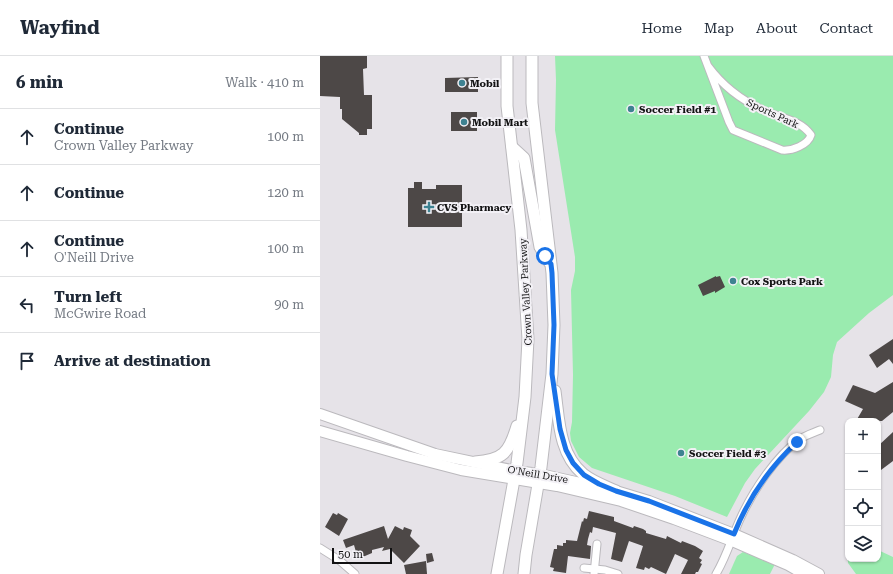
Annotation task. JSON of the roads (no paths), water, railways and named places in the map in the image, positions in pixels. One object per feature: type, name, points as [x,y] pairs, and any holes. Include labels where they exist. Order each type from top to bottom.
[{"type":"main road","name":"Crown Valley Parkway","points":[[497,574],[515,475],[525,397],[528,339],[521,230],[507,106],[507,56]]},
{"type":"main road","points":[[524,574],[527,548],[540,478],[552,374],[554,325],[551,264],[532,104],[532,56]]},
{"type":"main road","points":[[512,147],[524,158],[540,247],[551,264]]},
{"type":"main road","points":[[552,374],[560,429],[566,450],[573,463],[584,475],[599,484],[616,491]]},
{"type":"main road","points":[[475,462],[488,462],[497,459],[504,454],[513,439],[525,397]]},
{"type":"main road","name":"O'Neill Drive","points":[[320,414],[435,454],[475,462],[515,475]]},
{"type":"main road","name":"O'Neill Drive","points":[[320,431],[448,467],[540,478],[616,491],[649,501],[733,538],[804,574]]},
{"type":"main road","name":"O'Neill Drive","points":[[540,478],[621,501],[733,538],[793,560],[819,574]]},
{"type":"street","name":"Sports Park","points":[[704,56],[733,130],[782,150],[789,150],[809,141],[811,135],[802,126],[762,110],[743,99],[721,82],[708,66]]},
{"type":"street","points":[[716,574],[724,561],[741,517],[768,473],[784,454],[801,438],[820,430]]},
{"type":"street","points":[[594,571],[597,544]]},
{"type":"street","points":[[320,548],[339,560],[355,574]]},
{"type":"street","points":[[584,568],[594,571],[605,570],[618,574]]},
{"type":"place","name":"Mobil","points":[[462,83]]},
{"type":"place","name":"Soccer Field #1","points":[[631,109]]},
{"type":"place","name":"Mobil Mart","points":[[464,122]]},
{"type":"place","name":"CVS Pharmacy","points":[[429,207]]},
{"type":"place","name":"Cox Sports Park","points":[[733,281]]},
{"type":"place","name":"Soccer Field #3","points":[[681,453]]}]
